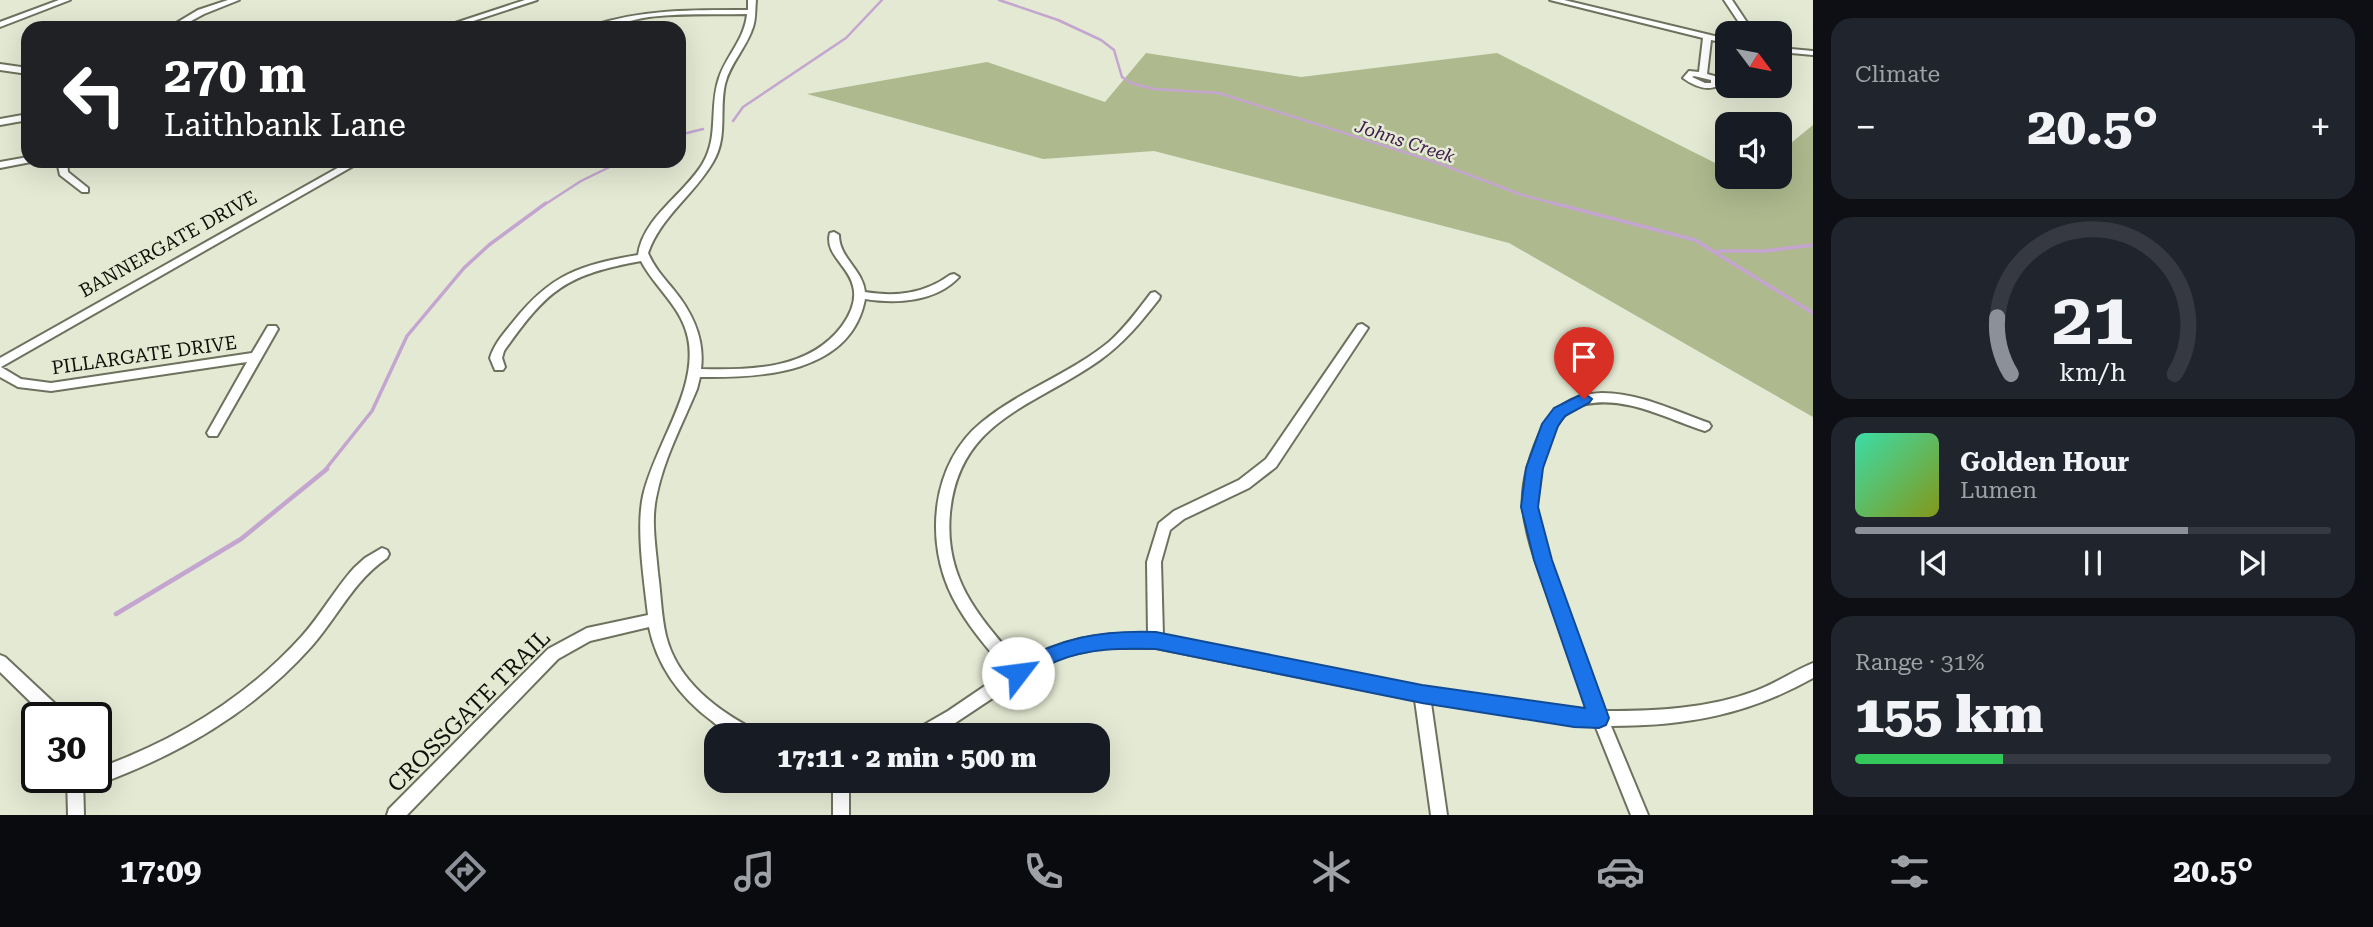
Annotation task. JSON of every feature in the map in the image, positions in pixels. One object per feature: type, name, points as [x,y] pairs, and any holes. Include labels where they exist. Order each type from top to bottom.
[{"type":"street","points":[[0,25],[66,0]]},
{"type":"street","points":[[185,21],[235,0]]},
{"type":"street","points":[[496,0],[507,8]]},
{"type":"street","points":[[466,21],[533,0]]},
{"type":"street","points":[[1555,0],[1715,39]]},
{"type":"street","points":[[1728,0],[1742,21]]},
{"type":"street","points":[[616,21],[650,15],[752,6],[748,31],[721,83],[721,130],[714,153],[696,180],[655,224],[647,239],[644,257],[650,270],[681,305],[691,322],[698,347],[696,373],[649,501],[647,526],[656,619],[666,653],[693,694],[716,716],[728,723]]},
{"type":"street","points":[[1703,75],[1707,37]]},
{"type":"street","points":[[1792,51],[1813,53]]},
{"type":"street","points":[[0,67],[21,70]]},
{"type":"street","points":[[0,122],[21,118]]},
{"type":"street","points":[[0,166],[21,162]]},
{"type":"street","points":[[63,168],[63,173],[85,190]]},
{"type":"street","name":"BANNERGATE DRIVE","points":[[0,363],[345,168]]},
{"type":"street","points":[[696,373],[761,372],[810,358],[832,344],[847,329],[857,312],[860,295],[855,274],[834,246],[834,235]]},
{"type":"street","points":[[499,367],[496,358],[498,349],[530,306],[549,288],[589,268],[644,257]]},
{"type":"street","points":[[860,295],[888,299],[917,296],[936,290],[954,276]]},
{"type":"street","points":[[1018,673],[966,610],[953,588],[941,542],[941,520],[948,483],[955,464],[970,441],[989,424],[1112,346],[1155,296]]},
{"type":"street","points":[[1156,641],[1154,562],[1164,527],[1179,514],[1244,484],[1270,463],[1362,328]]},
{"type":"street","points":[[213,433],[272,329]]},
{"type":"street","name":"PILLARGATE DRIVE","points":[[0,371],[18,383],[51,387],[256,357]]},
{"type":"street","points":[[1640,815],[1599,718],[1543,560],[1530,507],[1535,468],[1550,424],[1559,412],[1584,399],[1604,397],[1632,402],[1705,426]]},
{"type":"street","points":[[112,771],[164,750],[245,700],[308,641],[356,572],[382,554]]},
{"type":"street","name":"CROSSGATE TRAIL","points":[[395,815],[553,654],[587,635],[656,619]]},
{"type":"street","points":[[943,723],[1050,654],[1083,644],[1118,639],[1156,641],[1422,694],[1574,717],[1693,716],[1746,703],[1791,684],[1813,670]]},
{"type":"street","points":[[0,662],[42,702]]},
{"type":"street","points":[[1422,694],[1438,815]]},
{"type":"street","points":[[75,793],[76,815]]},
{"type":"street","points":[[841,793],[841,815]]},
{"type":"green space","points":[[1146,53],[1301,77],[1497,53],[1715,163],[1715,189],[1792,189],[1792,142],[1813,125],[1813,417],[1509,243],[1154,151],[1043,159],[807,94],[987,62],[1105,102]]},
{"type":"waterway","points":[[733,121],[743,107],[846,38],[882,0]]},
{"type":"waterway","name":"Johns Creek","points":[[999,0],[1058,20],[1101,40],[1114,50],[1122,77],[1131,83],[1154,89],[1219,93],[1438,163],[1522,195],[1560,205]]},
{"type":"waterway","points":[[686,133],[703,129]]},
{"type":"waterway","points":[[544,205],[581,181],[608,168]]},
{"type":"waterway","points":[[325,470],[372,411],[407,336],[464,268],[489,245],[546,203]]},
{"type":"waterway","name":"Johns Creek","points":[[1553,203],[1695,240],[1813,313]]},
{"type":"waterway","points":[[1718,251],[1765,251],[1813,245]]},
{"type":"waterway","points":[[116,614],[241,539],[327,469]]},
{"type":"route","points":[[1018,673],[1050,654],[1083,644],[1118,639],[1156,641],[1422,694],[1574,717],[1599,718],[1543,560],[1530,507],[1535,468],[1550,424],[1559,412],[1584,399]]}]
